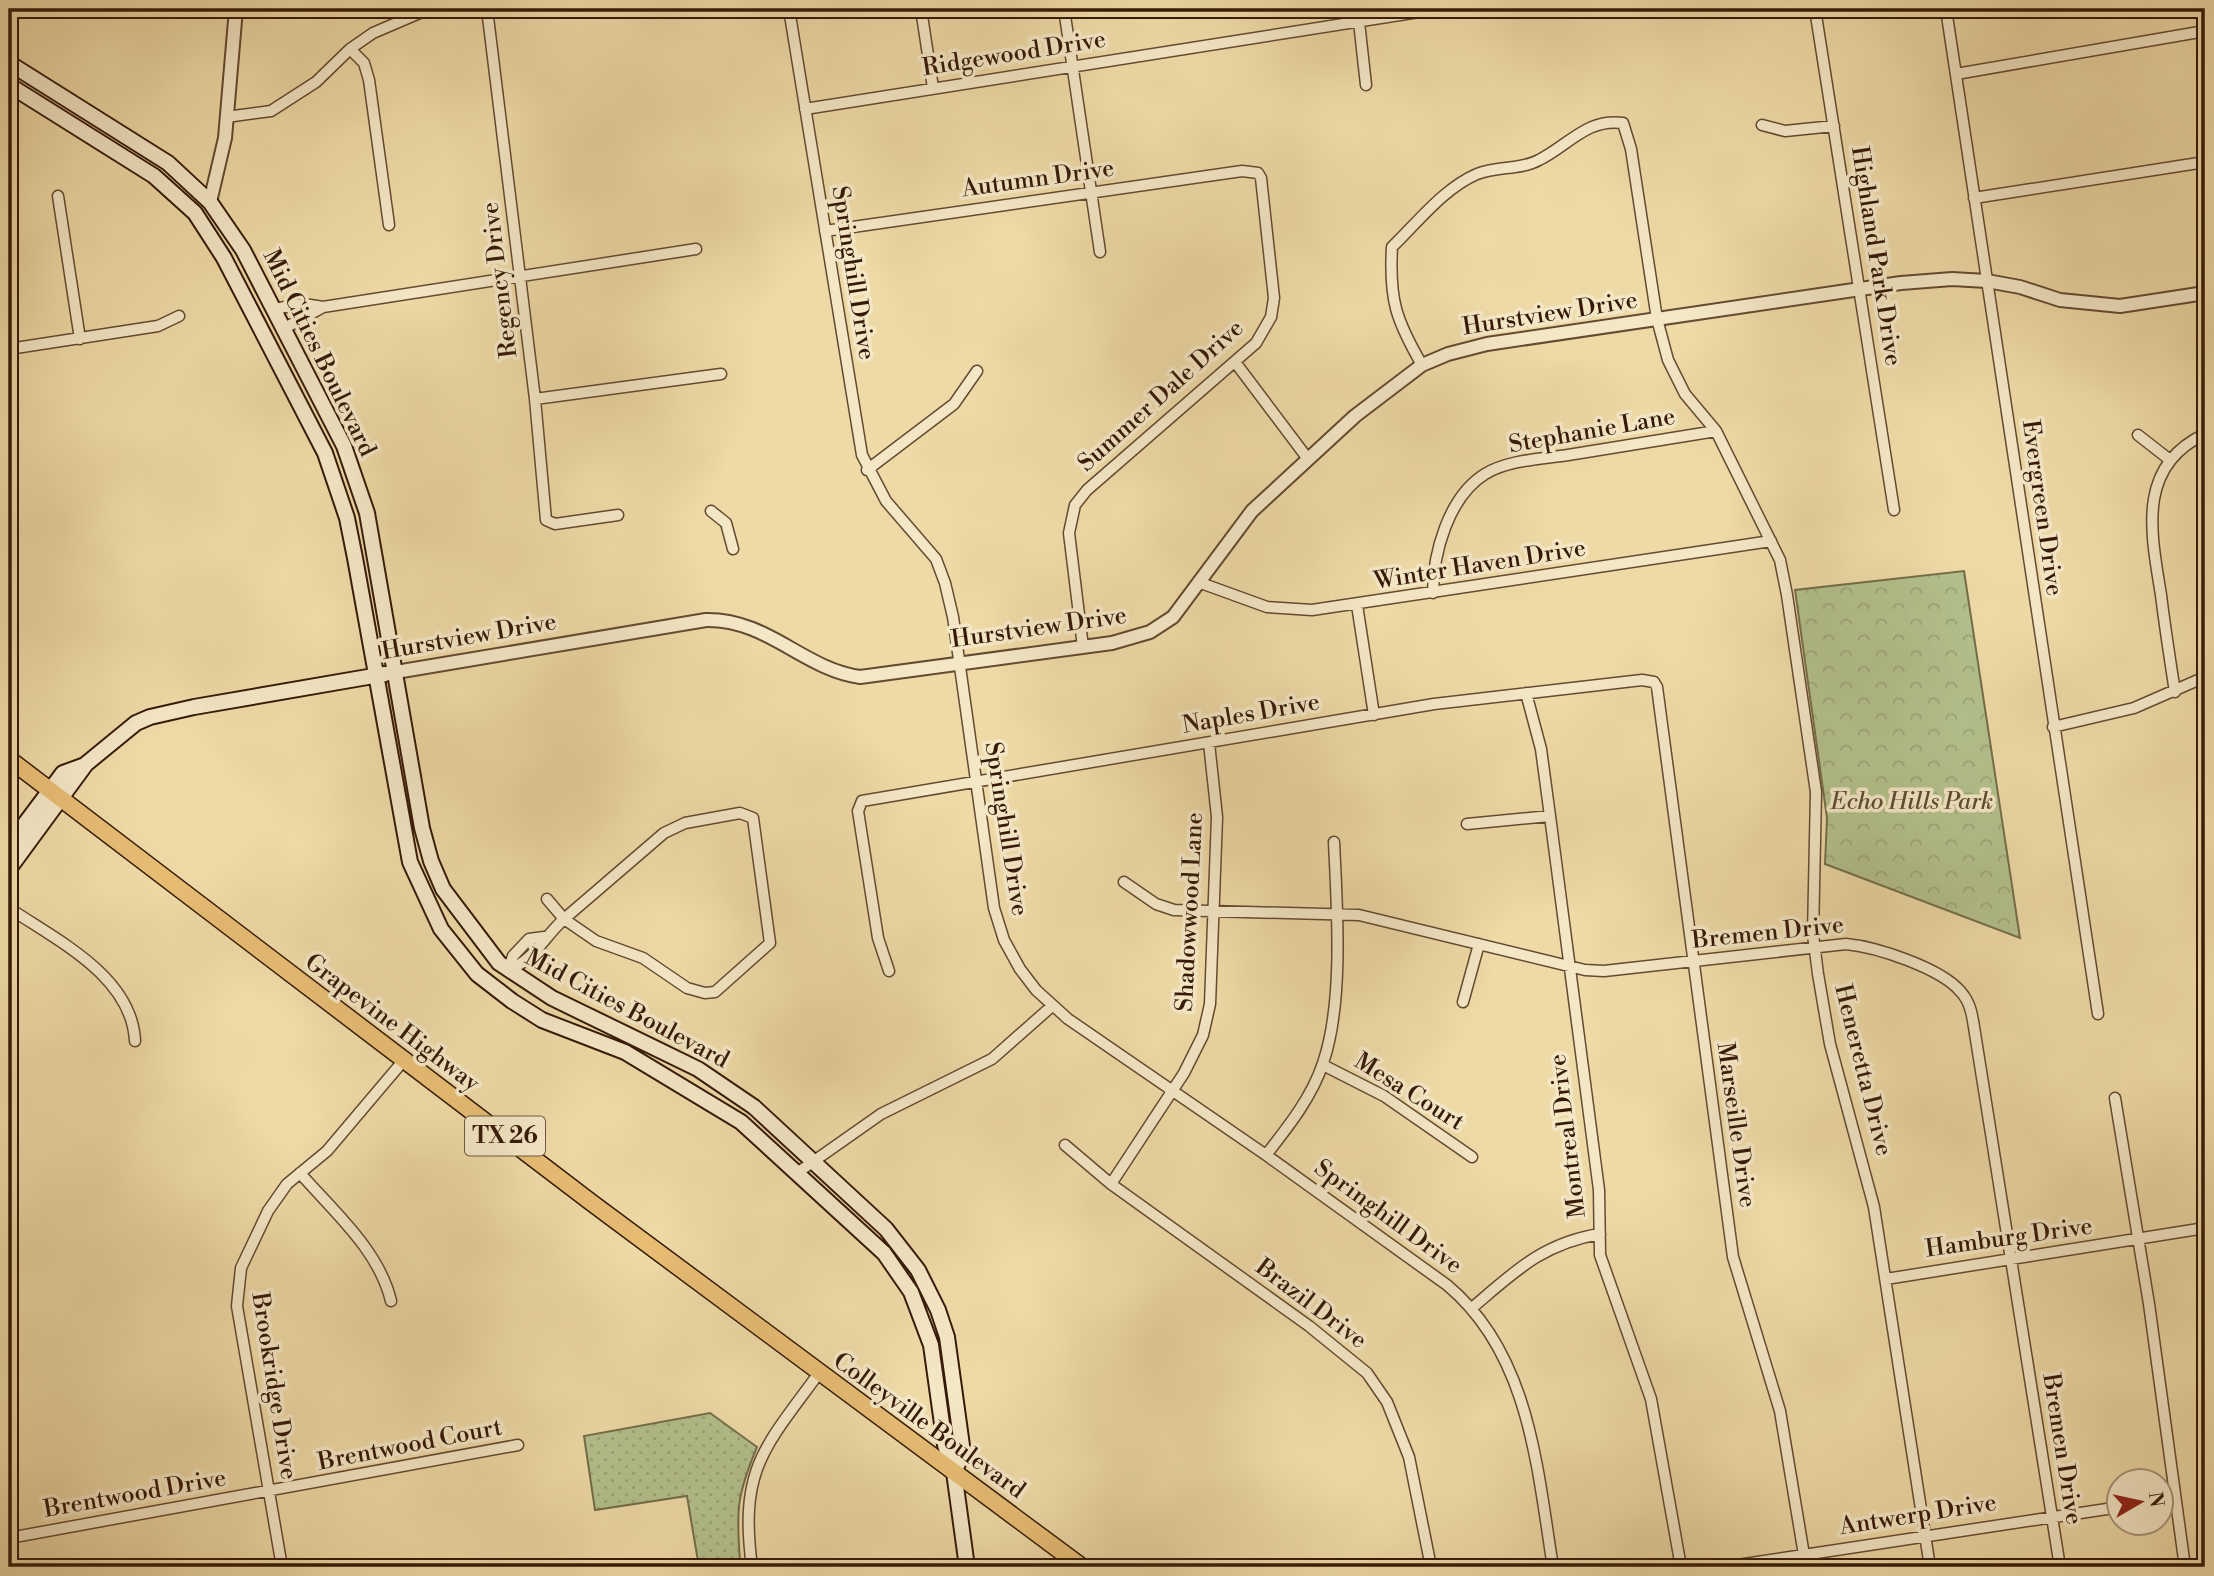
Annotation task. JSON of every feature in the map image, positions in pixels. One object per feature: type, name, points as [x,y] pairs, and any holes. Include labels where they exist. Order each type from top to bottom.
[{"type":"main road","name":"Mid Cities Boulevard","points":[[9,63],[168,163],[210,202],[243,250],[344,446],[356,478],[375,554],[419,809],[431,862],[443,889],[490,954],[508,970],[552,998],[698,1069],[754,1107],[886,1229],[918,1270],[938,1310],[951,1361],[963,1453],[954,1472]]},
{"type":"main road","name":"Mid Cities Boulevard","points":[[9,85],[145,170],[195,214],[224,258],[325,453],[355,558],[410,862],[441,929],[465,961],[495,988],[542,1020],[625,1052],[740,1122],[884,1254],[911,1292],[931,1345],[945,1445],[954,1472]]},
{"type":"main road","points":[[145,170],[161,173],[190,198],[210,202]]},
{"type":"main road","points":[[336,484],[356,478]]},
{"type":"main road","name":"Hurstview Drive","points":[[54,794],[122,732],[150,717],[396,672]]},
{"type":"main road","name":"Grapevine Highway","points":[[9,759],[750,1321]]},
{"type":"main road","points":[[9,845],[54,794]]},
{"type":"main road","points":[[9,869],[54,794]]},
{"type":"main road","points":[[400,813],[419,809]]},
{"type":"main road","points":[[495,988],[508,970]]},
{"type":"main road","name":"Colleyville Boulevard","points":[[750,1321],[1082,1567]]},
{"type":"main road","points":[[954,1472],[967,1567]]},
{"type":"street","points":[[210,202],[225,138],[236,9]]},
{"type":"street","points":[[226,117],[271,111],[316,82],[350,49],[373,33],[429,9]]},
{"type":"street","name":"Regency Drive","points":[[487,9],[535,399],[546,520],[555,524],[572,523],[618,515]]},
{"type":"street","name":"Springhill Drive","points":[[789,9],[858,436],[867,470],[886,501],[936,559],[953,617],[989,882],[998,923],[1020,969],[1052,1006],[1266,1154],[1447,1285],[1472,1308],[1487,1325],[1513,1374],[1530,1436],[1553,1567]]},
{"type":"street","points":[[921,9],[933,88]]},
{"type":"street","points":[[1064,9],[1100,252]]},
{"type":"street","name":"Ridgewood Drive","points":[[805,109],[1438,9]]},
{"type":"street","name":"Highland Park Drive","points":[[1815,9],[1894,510]]},
{"type":"street","name":"Evergreen Drive","points":[[1946,9],[2098,1014]]},
{"type":"street","points":[[1359,22],[1366,85]]},
{"type":"street","points":[[1956,74],[2205,32]]},
{"type":"street","points":[[350,49],[364,63],[369,80],[388,225]]},
{"type":"street","name":"Heneretta Drive","points":[[1423,365],[1399,326],[1390,278],[1392,247],[1438,202],[1473,176],[1498,167],[1535,163],[1564,148],[1586,127],[1605,120],[1623,123],[1631,149],[1657,319],[1668,360],[1685,394],[1716,431],[1780,560],[1816,792],[1815,947],[1830,1044],[1867,1178],[1886,1279],[1930,1567]]},
{"type":"street","points":[[1762,125],[1785,131],[1834,126]]},
{"type":"street","points":[[1975,198],[2205,162]]},
{"type":"street","name":"Autumn Drive","points":[[825,231],[1241,171],[1258,173]]},
{"type":"street","name":"Summer Dale Drive","points":[[1083,647],[1069,533],[1075,505],[1097,482],[1256,343],[1274,307],[1264,201],[1258,173]]},
{"type":"street","points":[[58,196],[80,338]]},
{"type":"street","points":[[273,309],[304,304],[323,307],[696,249]]},
{"type":"street","name":"Hurstview Drive","points":[[396,672],[706,620],[746,624],[840,674],[860,677],[1136,638],[1163,626],[1182,606],[1252,511],[1355,416],[1423,365],[1448,354],[1487,344],[1861,289],[1952,279],[1987,281],[2020,287],[2060,300],[2120,306],[2205,293]]},
{"type":"street","points":[[283,329],[323,307]]},
{"type":"street","points":[[9,349],[158,326],[178,316]]},
{"type":"street","points":[[1235,362],[1308,459]]},
{"type":"street","points":[[867,470],[954,404],[977,371]]},
{"type":"street","points":[[535,399],[721,374]]},
{"type":"street","name":"Stephanie Lane","points":[[1433,593],[1433,573],[1444,532],[1466,493],[1486,473],[1524,462],[1716,431]]},
{"type":"street","points":[[2175,692],[2152,536],[2152,508],[2158,481],[2170,460],[2183,447],[2205,434]]},
{"type":"street","points":[[2138,435],[2170,460]]},
{"type":"street","points":[[711,511],[726,523],[733,549]]},
{"type":"street","name":"Winter Haven Drive","points":[[1198,582],[1233,597],[1289,610],[1357,605],[1771,541]]},
{"type":"street","points":[[1357,605],[1374,715]]},
{"type":"street","points":[[2053,727],[2120,713],[2175,692],[2205,677]]},
{"type":"street","name":"Naples Drive","points":[[889,971],[878,938],[859,806],[865,800],[1374,715],[1526,693],[1642,680],[1654,682]]},
{"type":"street","name":"Marseille Drive","points":[[1654,682],[1657,687],[1733,1257],[1780,1411],[1806,1567]]},
{"type":"street","name":"Montreal Drive","points":[[1526,693],[1541,749],[1550,816],[1599,1190],[1604,1275],[1643,1374],[1656,1420],[1681,1567]]},
{"type":"street","name":"Shadowwood Lane","points":[[1111,1184],[1173,1091],[1203,1035],[1210,1004],[1217,817],[1209,743]]},
{"type":"street","points":[[508,970],[523,965],[544,937],[564,919],[635,856],[674,828],[740,813],[753,818],[770,943],[715,992],[705,993],[687,988],[643,958],[596,941],[564,919],[547,899]]},
{"type":"street","points":[[1467,824],[1550,816]]},
{"type":"street","points":[[1266,1154],[1303,1104],[1323,1065],[1334,1002],[1337,914],[1334,842]]},
{"type":"street","name":"Bremen Drive","points":[[1124,882],[1156,904],[1174,909],[1337,914],[1385,919],[1569,968],[1604,971],[1815,947],[1857,945],[1895,956],[1941,976],[1960,990],[1969,1003],[2060,1567]]},
{"type":"street","points":[[9,908],[81,957],[111,983],[132,1018],[135,1041]]},
{"type":"street","points":[[1463,1002],[1479,944]]},
{"type":"street","points":[[797,1173],[880,1114],[992,1059],[1052,1006]]},
{"type":"street","name":"Brookridge Drive","points":[[282,1567],[236,1292],[241,1268],[268,1211],[287,1184],[327,1151],[404,1060]]},
{"type":"street","name":"Mesa Court","points":[[1323,1065],[1384,1096],[1472,1157]]},
{"type":"street","points":[[2115,1098],[2170,1468]]},
{"type":"street","name":"Brazil Drive","points":[[1065,1144],[1111,1184],[1309,1326],[1367,1374],[1387,1402],[1409,1457],[1425,1522],[1431,1567]]},
{"type":"street","points":[[300,1173],[371,1256],[386,1279],[391,1301]]},
{"type":"street","name":"Hamburg Drive","points":[[1886,1279],[2205,1228]]},
{"type":"street","points":[[1472,1308],[1536,1256],[1572,1239],[1600,1234]]},
{"type":"street","points":[[735,1567],[752,1566],[747,1508],[753,1478],[775,1433],[820,1373]]},
{"type":"street","name":"Brentwood Court","points":[[269,1493],[517,1445]]},
{"type":"street","name":"Brentwood Drive","points":[[9,1538],[269,1493]]},
{"type":"street","points":[[2176,1507],[2185,1567]]},
{"type":"street","name":"Antwerp Drive","points":[[1724,1567],[2106,1509]]},
{"type":"green space","name":"Echo Hills Park","points":[[1964,571],[2020,938],[1825,864],[1827,818],[1795,590]]},
{"type":"green space","points":[[2205,1018],[2205,1087],[2197,1020]]},
{"type":"green space","points":[[710,1413],[757,1447],[745,1478],[740,1503],[740,1561],[699,1567],[687,1496],[595,1510],[584,1436]]}]
